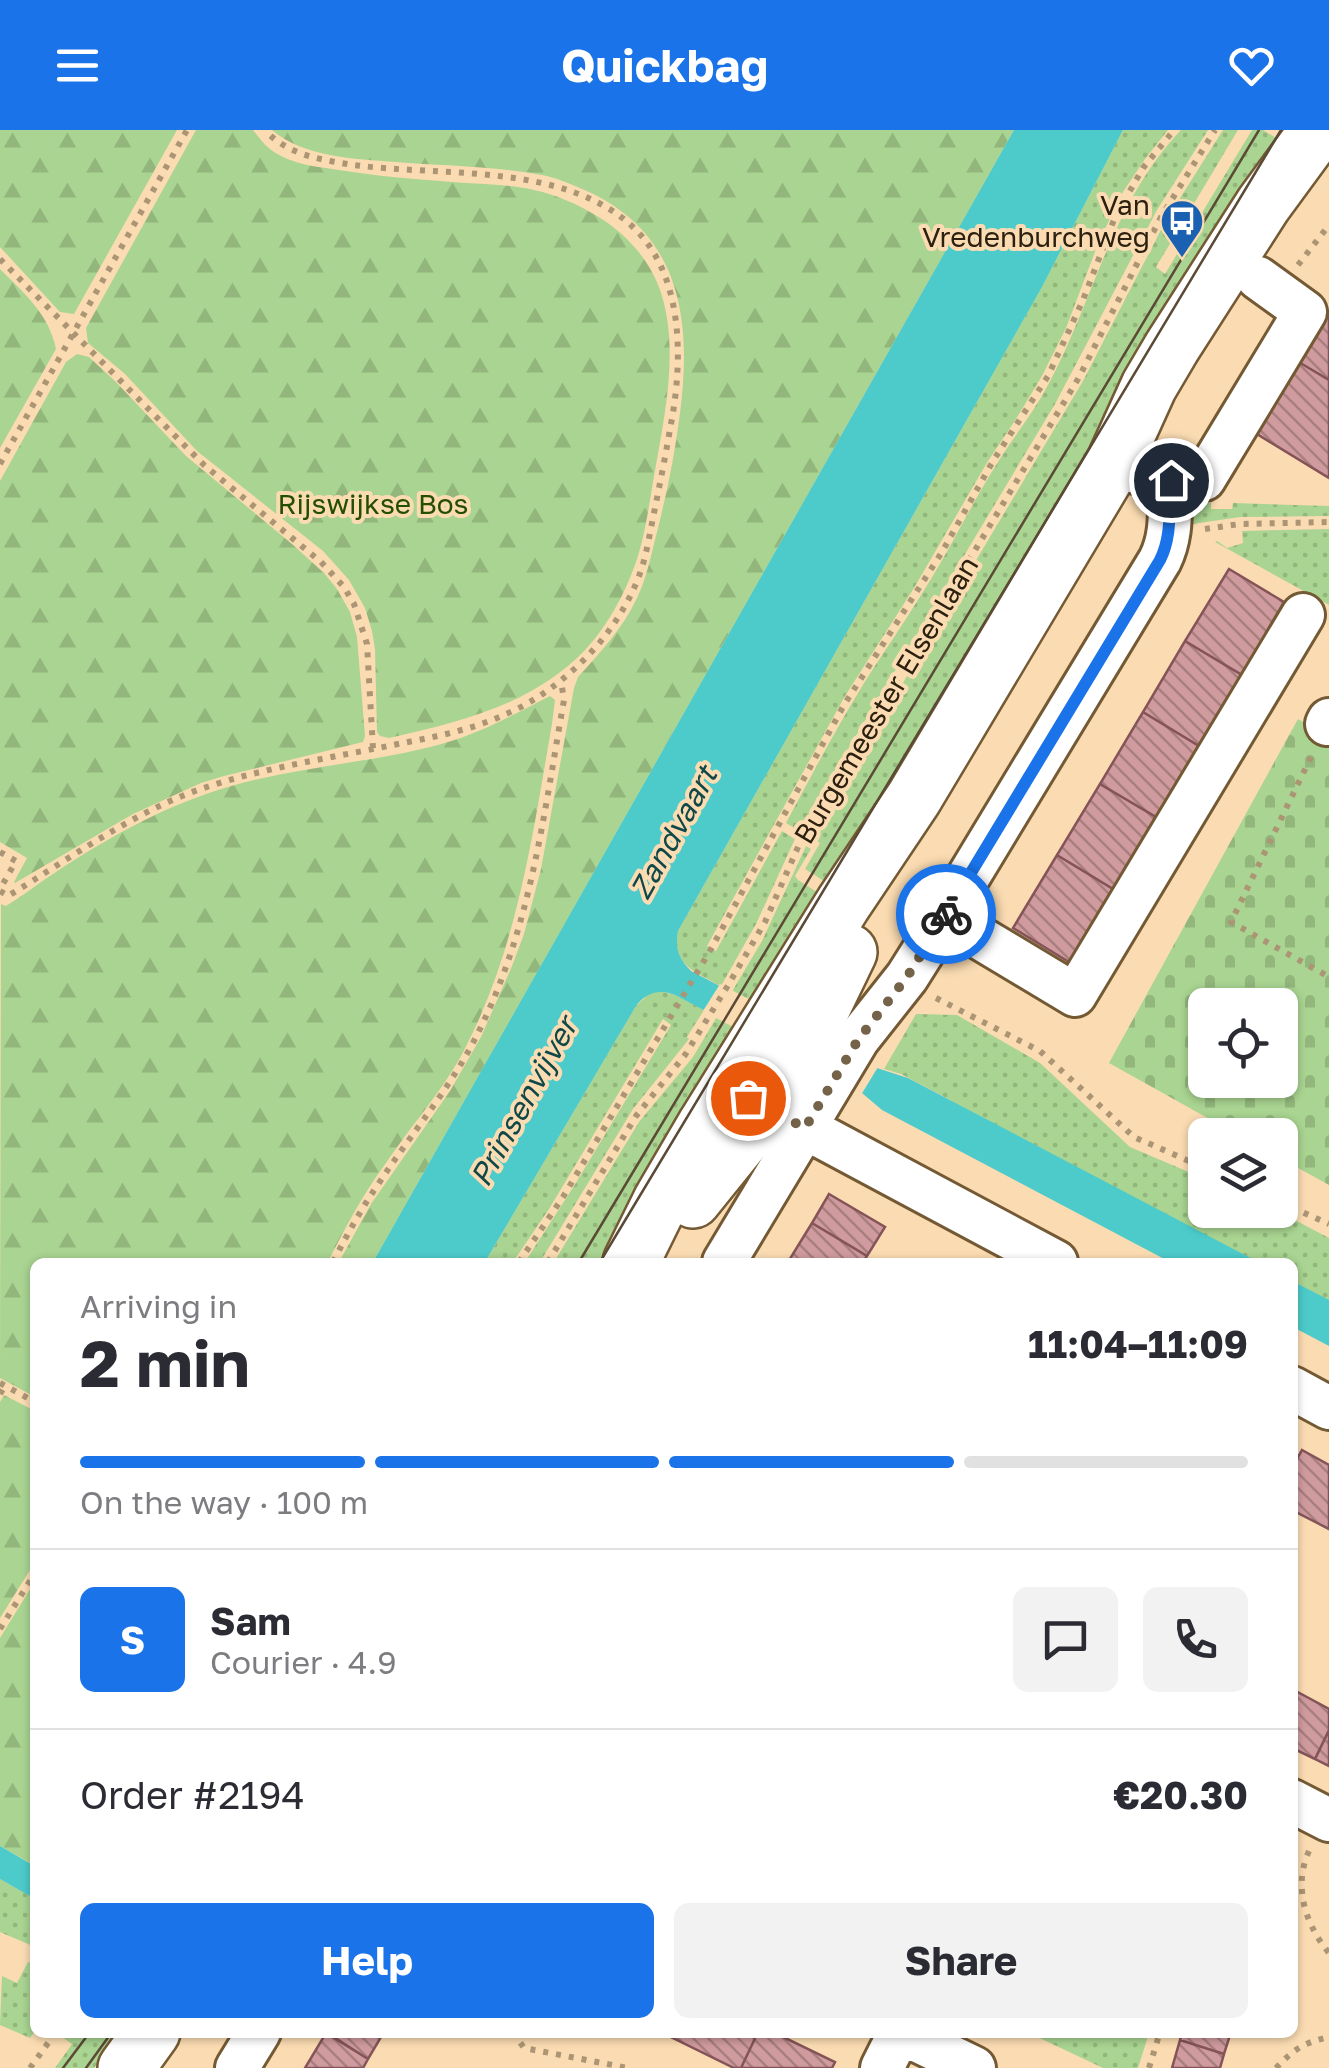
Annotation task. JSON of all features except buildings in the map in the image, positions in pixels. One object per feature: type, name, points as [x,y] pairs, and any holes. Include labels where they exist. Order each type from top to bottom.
[{"type":"main road","points":[[636,1258],[661,1201],[767,1108],[805,1047],[843,904],[914,798],[1115,462],[1149,386],[1172,347],[1263,204],[1318,130]]},
{"type":"main road","points":[[1115,462],[1186,380],[1329,176]]},
{"type":"main road","points":[[126,2068],[148,2038]]},
{"type":"main road","points":[[159,2068],[176,2038]]},
{"type":"street","points":[[1115,462],[1141,476],[1204,479],[1306,312],[1258,278]]},
{"type":"street","points":[[805,1047],[876,1015],[907,977],[1160,560],[1169,532],[1171,480]]},
{"type":"street","points":[[945,917],[1075,995],[1302,615]]},
{"type":"street","points":[[725,1258],[767,1108],[1048,1258]]},
{"type":"street","points":[[1298,1391],[1329,1408]]},
{"type":"street","points":[[237,2068],[255,2038]]},
{"type":"street","points":[[882,2068],[897,2038]]},
{"type":"street","points":[[912,2038],[974,2068]]},
{"type":"path","points":[[0,464],[187,130]]},
{"type":"path","points":[[0,852],[16,861],[0,890],[8,896],[180,796],[253,774],[488,722],[561,681],[592,652],[631,595],[646,554],[673,415],[677,374],[672,304],[659,262],[648,244],[625,221],[592,198],[570,190],[526,180],[312,158],[282,145],[265,130]]},
{"type":"path","name":"Burgemeester Elsenlaan","points":[[522,1258],[712,948],[844,705],[1048,376],[1115,217],[1144,168],[1174,130]]},
{"type":"path","name":"Burgemeester Elsenlaan","points":[[550,1258],[636,1116],[686,1055],[727,987],[765,922],[802,838],[1078,380],[1161,216],[1215,130]]},
{"type":"path","points":[[0,258],[204,465],[321,562],[344,587],[367,644],[372,750]]},
{"type":"path","points":[[1169,532],[1240,524],[1329,522]]},
{"type":"path","points":[[335,1258],[379,1183],[449,1084],[505,972],[535,868],[564,700],[561,681]]},
{"type":"path","points":[[1328,722],[1231,922],[1329,977]]},
{"type":"path","points":[[907,977],[944,1003],[1040,1052],[1134,1136],[1188,1160]]},
{"type":"path","points":[[1298,1210],[1329,1224]]},
{"type":"path","points":[[0,1394],[3,1384],[30,1399]]},
{"type":"path","points":[[0,1629],[30,1580]]},
{"type":"path","points":[[1315,1813],[1300,1883],[1306,1911],[1329,1953]]},
{"type":"path","points":[[1276,2068],[1295,2049],[1329,2036]]},
{"type":"path","points":[[30,2068],[52,2038]]},
{"type":"path","points":[[517,2038],[524,2048],[628,2068]]},
{"type":"path","points":[[1149,2068],[1158,2038]]},
{"type":"green space","points":[[0,130],[177,130],[74,314],[60,312],[0,247]]},
{"type":"green space","name":"Rijswijkse Bos","points":[[196,130],[253,130],[274,152],[314,166],[542,192],[608,223],[645,260],[662,296],[670,363],[662,432],[641,543],[626,587],[601,630],[566,668],[543,684],[469,717],[389,738],[380,736],[372,631],[365,608],[349,580],[323,551],[197,451],[125,374],[88,343],[86,328]]},
{"type":"green space","points":[[272,130],[1014,130],[375,1258],[341,1258],[371,1204],[450,1091],[481,1037],[524,934],[541,869],[574,688],[578,677],[625,620],[644,582],[676,443],[684,346],[674,284],[661,257],[644,232],[620,210],[589,192],[528,173],[363,160],[314,151]]},
{"type":"green space","points":[[1123,130],[1168,130],[1121,195],[1042,376],[845,696],[707,946],[716,951],[782,831],[795,839],[756,924],[721,986],[682,960],[678,931],[1042,287]]},
{"type":"green space","points":[[1181,130],[1208,130],[1157,210],[1055,404],[799,831],[786,823],[814,770],[1042,395],[1121,220],[1157,158]]},
{"type":"green space","points":[[1223,130],[1238,130],[1156,267],[1165,274],[1252,130],[1263,130],[1278,139],[835,888],[805,869],[820,843],[811,837],[1083,381],[1165,222]]},
{"type":"green space","points":[[0,269],[42,315],[56,349],[0,448]]},
{"type":"green space","points":[[77,354],[89,357],[186,456],[292,544],[337,589],[350,612],[357,637],[365,736],[363,742],[201,783],[133,814],[15,883],[27,858],[0,842],[0,481],[66,362]]},
{"type":"green space","points":[[1181,502],[1211,503],[1211,509],[1232,509],[1233,503],[1329,506],[1329,516],[1240,517],[1179,526]]},
{"type":"green space","points":[[1329,529],[1329,605],[1215,542],[1227,548],[1243,543],[1242,531]]},
{"type":"green space","points":[[550,696],[555,700],[529,852],[509,935],[480,1017],[461,1056],[370,1187],[330,1258],[30,1258],[30,1394],[0,1378],[1,904],[6,906],[132,826],[203,795],[282,774],[445,743],[486,728]]},
{"type":"green space","points":[[1298,719],[1329,737],[1329,1185],[1298,1168],[1298,1118],[1208,1118],[1109,1063]]},
{"type":"green space","points":[[806,846],[811,849],[795,876],[828,899],[615,1258],[556,1258],[639,1122],[693,1057],[762,941]]},
{"type":"green space","points":[[650,993],[675,995],[704,1010],[689,1039],[633,1109],[542,1258],[528,1258],[671,1025],[663,1019],[516,1258],[487,1258],[636,1006]]},
{"type":"green space","points":[[916,1014],[957,1015],[1040,1063],[1130,1147],[1188,1172],[1188,1228],[1298,1228],[1298,1222],[1329,1238],[1329,1304],[1298,1288],[1298,1258],[1242,1258],[901,1074],[884,1069]]},
{"type":"green space","points":[[4,1395],[30,1408],[30,1570],[0,1618],[0,1402]]},
{"type":"green space","points":[[30,1589],[30,1863],[0,1846],[0,1638]]},
{"type":"green space","points":[[0,1879],[30,1896],[30,1945],[0,1932]]},
{"type":"green space","points":[[30,1963],[30,2038],[0,2025],[2,1976],[17,1983]]},
{"type":"green space","points":[[63,2038],[124,2038],[105,2068],[98,2063],[94,2068],[55,2068],[72,2044]]},
{"type":"green space","points":[[1040,2038],[1147,2038],[1138,2068],[1103,2068]]},
{"type":"water","points":[[1014,130],[1123,130],[1042,287],[678,931],[677,948],[691,971],[877,1068],[908,1078],[1250,1258],[1162,1258],[882,1110],[862,1093],[675,995],[659,992],[636,1006],[487,1258],[375,1258]]},
{"type":"water","points":[[1298,1284],[1329,1300],[1329,1346],[1298,1330]]},
{"type":"water","points":[[0,1846],[30,1863],[30,1896],[0,1879]]},
{"type":"pier","points":[[720,984],[878,1067],[861,1095],[703,1011]]},
{"type":"tram line","points":[[581,1258],[1259,130]]},
{"type":"tram line","points":[[602,1258],[1281,130]]},
{"type":"tram line","points":[[63,2068],[86,2038]]},
{"type":"tram line","points":[[86,2068],[108,2038]]},
{"type":"way so far","points":[[748,1098],[805,1128],[858,1040],[907,977],[946,914]]},
{"type":"place","name":"Van Vredenburchweg","points":[[1182,259]]},
{"type":"route","points":[[946,914],[1160,560],[1170,528],[1171,480]]},
{"type":"water label","name":"Zandvaart","points":[[674,833]]},
{"type":"water label","name":"Prinsenvijver","points":[[524,1102]]}]
